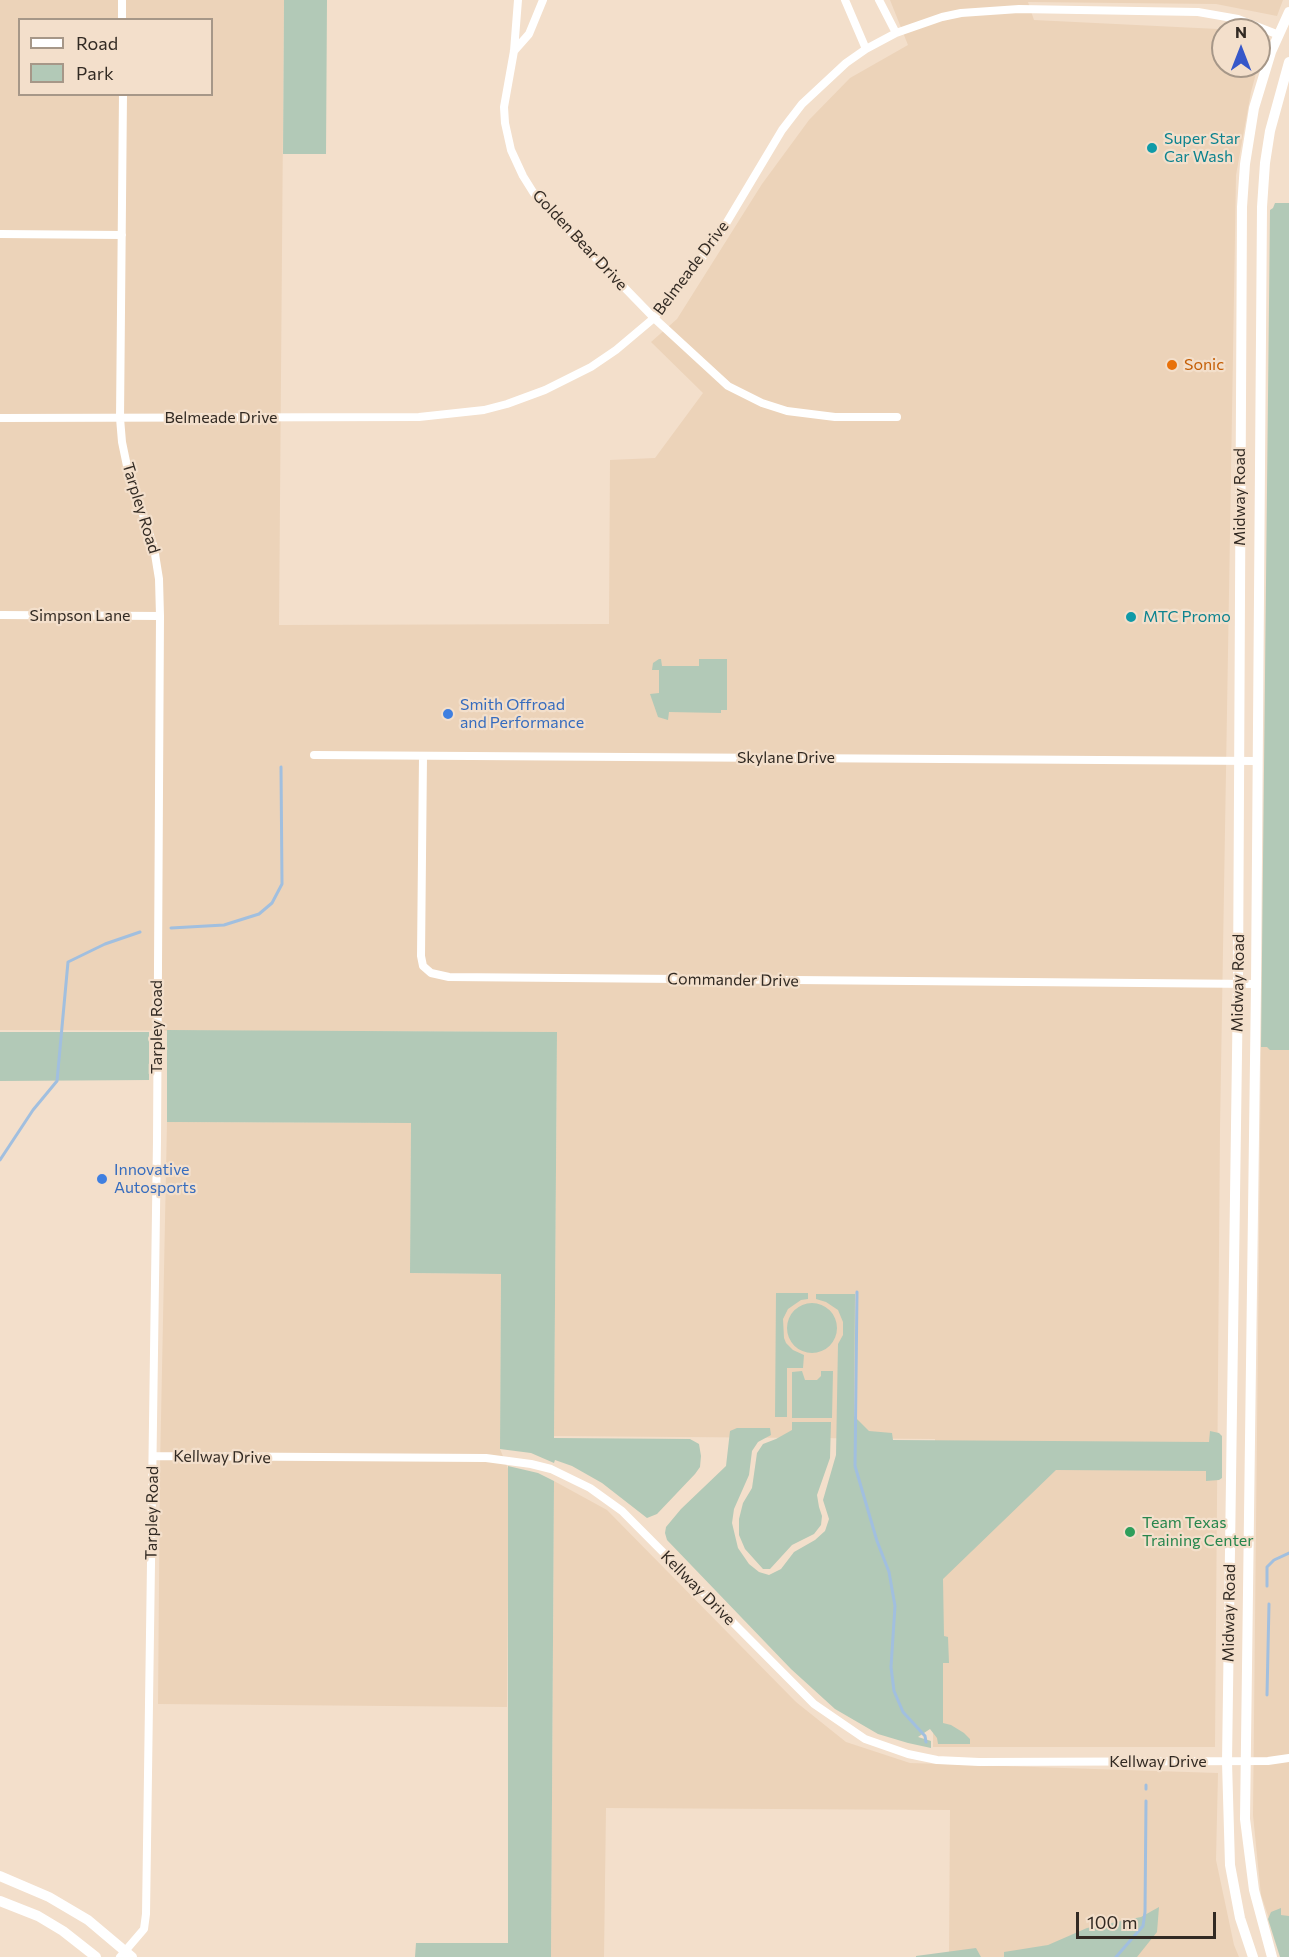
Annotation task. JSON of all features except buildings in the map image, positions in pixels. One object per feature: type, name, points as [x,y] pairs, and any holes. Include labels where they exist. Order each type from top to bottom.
[{"type":"main road","name":"Midway Road","points":[[1253,1957],[1240,1918],[1230,1865],[1227,1762],[1238,984],[1241,336],[1245,164],[1261,81],[1289,12]]},
{"type":"main road","name":"Midway Road","points":[[1272,1957],[1254,1890],[1245,1820],[1263,189],[1270,131],[1289,62]]},
{"type":"main road","points":[[1244,187],[1263,189]]},
{"type":"main road","points":[[1241,336],[1261,336]]},
{"type":"main road","points":[[1241,429],[1260,429]]},
{"type":"main road","points":[[1240,565],[1259,564]]},
{"type":"main road","points":[[1234,1289],[1252,1290]]},
{"type":"main road","points":[[1231,1491],[1250,1492]]},
{"type":"main road","points":[[0,1876],[49,1897],[88,1920],[126,1955]]},
{"type":"main road","points":[[0,1901],[38,1916],[63,1931],[96,1957]]},
{"type":"street","points":[[122,0],[122,18]]},
{"type":"street","name":"Golden Bear Drive","points":[[518,0],[514,51],[506,90],[505,123],[511,150],[522,176],[550,211],[654,318],[728,386],[762,403],[787,411],[811,415],[897,417]]},
{"type":"street","name":"Golden Bear Drive","points":[[514,51],[529,34],[543,0]]},
{"type":"street","points":[[845,0],[866,49]]},
{"type":"street","points":[[879,0],[896,33]]},
{"type":"street","name":"Belmeade Drive","points":[[0,418],[419,417],[484,410],[533,395],[567,380],[616,350],[654,318],[721,232],[782,130],[802,104],[831,75],[866,49],[896,33],[961,13],[1019,9],[1156,10],[1209,13],[1238,19],[1279,35]]},
{"type":"street","name":"Tarpley Road","points":[[123,96],[120,418],[127,466],[149,529],[156,559],[160,616],[153,1456],[147,1687],[146,1914],[144,1929],[126,1955]]},
{"type":"street","points":[[0,234],[122,235]]},
{"type":"street","name":"Simpson Lane","points":[[0,615],[160,616]]},
{"type":"street","name":"Skylane Drive","points":[[314,755],[1258,761]]},
{"type":"street","name":"Commander Drive","points":[[423,757],[421,956],[423,966],[431,973],[449,977],[1256,984]]},
{"type":"street","name":"Kellway Drive","points":[[153,1456],[486,1458],[551,1469],[590,1488],[622,1511],[814,1704],[865,1739],[908,1755],[937,1760],[979,1762],[1247,1762],[1289,1758]]},
{"type":"shaded area","points":[[0,0],[284,0],[279,625],[609,624],[610,460],[655,458],[703,393],[651,342],[677,319],[762,184],[809,120],[850,78],[908,45],[890,0],[1283,0],[1277,16],[1216,4],[1028,2],[1034,20],[1211,29],[1211,78],[1255,78],[1236,175],[1220,1128],[1215,1747],[933,1747],[935,1439],[554,1436],[557,1032],[0,1030]]},
{"type":"shaded area","points":[[1261,1047],[1289,1047],[1289,1957],[1282,1957],[1261,1895],[1253,1815]]},
{"type":"shaded area","points":[[167,1122],[411,1123],[410,1273],[501,1274],[500,1449],[509,1471],[507,1707],[158,1704]]},
{"type":"shaded area","points":[[554,1481],[607,1510],[796,1702],[846,1742],[910,1763],[1218,1773],[1216,1860],[1234,1945],[1239,1957],[949,1957],[950,1810],[606,1808],[604,1957],[551,1957]]},
{"type":"green space","points":[[284,0],[327,0],[326,154],[283,154]]},
{"type":"green space","points":[[1275,203],[1289,203],[1289,1050],[1270,1050],[1267,1047],[1261,1047],[1270,210]]},
{"type":"green space","points":[[661,659],[662,666],[699,666],[699,659],[727,659],[727,710],[721,710],[721,713],[669,712],[668,720],[658,717],[650,694],[659,693],[659,670],[652,670],[653,663]]},
{"type":"green space","points":[[167,1030],[557,1032],[554,1438],[690,1439],[699,1444],[701,1456],[700,1467],[695,1474],[657,1514],[647,1518],[602,1483],[572,1466],[555,1460],[554,1463],[531,1453],[500,1449],[501,1274],[410,1273],[411,1123],[167,1122]]},
{"type":"green space","points":[[0,1032],[149,1032],[149,1080],[0,1081]]},
{"type":"green space","points":[[776,1293],[808,1293],[808,1299],[801,1300],[788,1309],[783,1319],[786,1343],[793,1350],[804,1355],[803,1368],[787,1368],[787,1417],[775,1417]]},
{"type":"green space","points":[[816,1294],[855,1294],[854,1416],[869,1431],[892,1433],[893,1440],[1209,1442],[1210,1431],[1222,1436],[1222,1478],[1219,1480],[1206,1481],[1206,1471],[1056,1470],[943,1579],[944,1636],[948,1637],[949,1663],[943,1663],[943,1723],[964,1733],[970,1739],[970,1744],[938,1744],[937,1738],[930,1729],[918,1737],[931,1741],[931,1748],[908,1743],[878,1734],[835,1709],[791,1669],[667,1540],[666,1527],[681,1509],[726,1466],[730,1431],[737,1428],[770,1428],[771,1435],[758,1442],[752,1451],[749,1475],[734,1509],[732,1523],[738,1548],[749,1564],[759,1572],[769,1575],[781,1569],[794,1552],[815,1540],[825,1531],[829,1519],[823,1500],[836,1455],[838,1344],[843,1335],[843,1322],[838,1310],[816,1299]]},
{"type":"green space","points":[[807,1303],[817,1303],[830,1310],[837,1323],[837,1333],[830,1346],[817,1353],[807,1353],[798,1349],[791,1342],[787,1333],[787,1323],[791,1314],[798,1307]]},
{"type":"green space","points":[[802,1371],[805,1380],[817,1380],[821,1376],[821,1371],[833,1371],[832,1418],[792,1418],[792,1372]]},
{"type":"green space","points":[[792,1422],[831,1422],[830,1458],[817,1495],[822,1516],[821,1525],[814,1534],[792,1545],[770,1569],[763,1569],[745,1549],[739,1535],[739,1519],[743,1503],[752,1488],[757,1453],[763,1444],[792,1430]]},
{"type":"green space","points":[[508,1466],[538,1473],[554,1481],[551,1957],[415,1957],[416,1943],[508,1943]]},
{"type":"green space","points":[[1159,1907],[1157,1932],[1137,1957],[1004,1957],[1004,1952],[1048,1945],[1087,1928],[1141,1917]]},
{"type":"green space","points":[[1281,1908],[1281,1915],[1289,1916],[1289,1957],[1280,1957],[1268,1919],[1271,1912]]},
{"type":"green space","points":[[976,1948],[981,1957],[916,1957],[916,1956]]},
{"type":"waterway","points":[[171,928],[224,925],[259,914],[272,903],[282,884],[281,767]]},
{"type":"waterway","points":[[0,1160],[33,1110],[57,1081],[68,962],[105,944],[140,932]]},
{"type":"waterway","points":[[857,1292],[855,1466],[877,1541],[889,1572],[895,1606],[891,1667],[894,1691],[903,1712],[925,1736],[926,1742]]},
{"type":"waterway","points":[[1267,1586],[1267,1567],[1274,1560],[1289,1553]]},
{"type":"waterway","points":[[1267,1695],[1269,1604]]},
{"type":"waterway","points":[[1116,1957],[1143,1926],[1146,1801]]},
{"type":"place","name":"Super Star Car Wash","points":[[1152,148]]},
{"type":"place","name":"Sonic","points":[[1172,365]]},
{"type":"place","name":"MTC Promo","points":[[1131,617]]},
{"type":"place","name":"Smith Offroad and Performance","points":[[448,714]]},
{"type":"place","name":"Innovative Autosports","points":[[102,1179]]},
{"type":"place","name":"Team Texas Training Center","points":[[1130,1532]]}]
